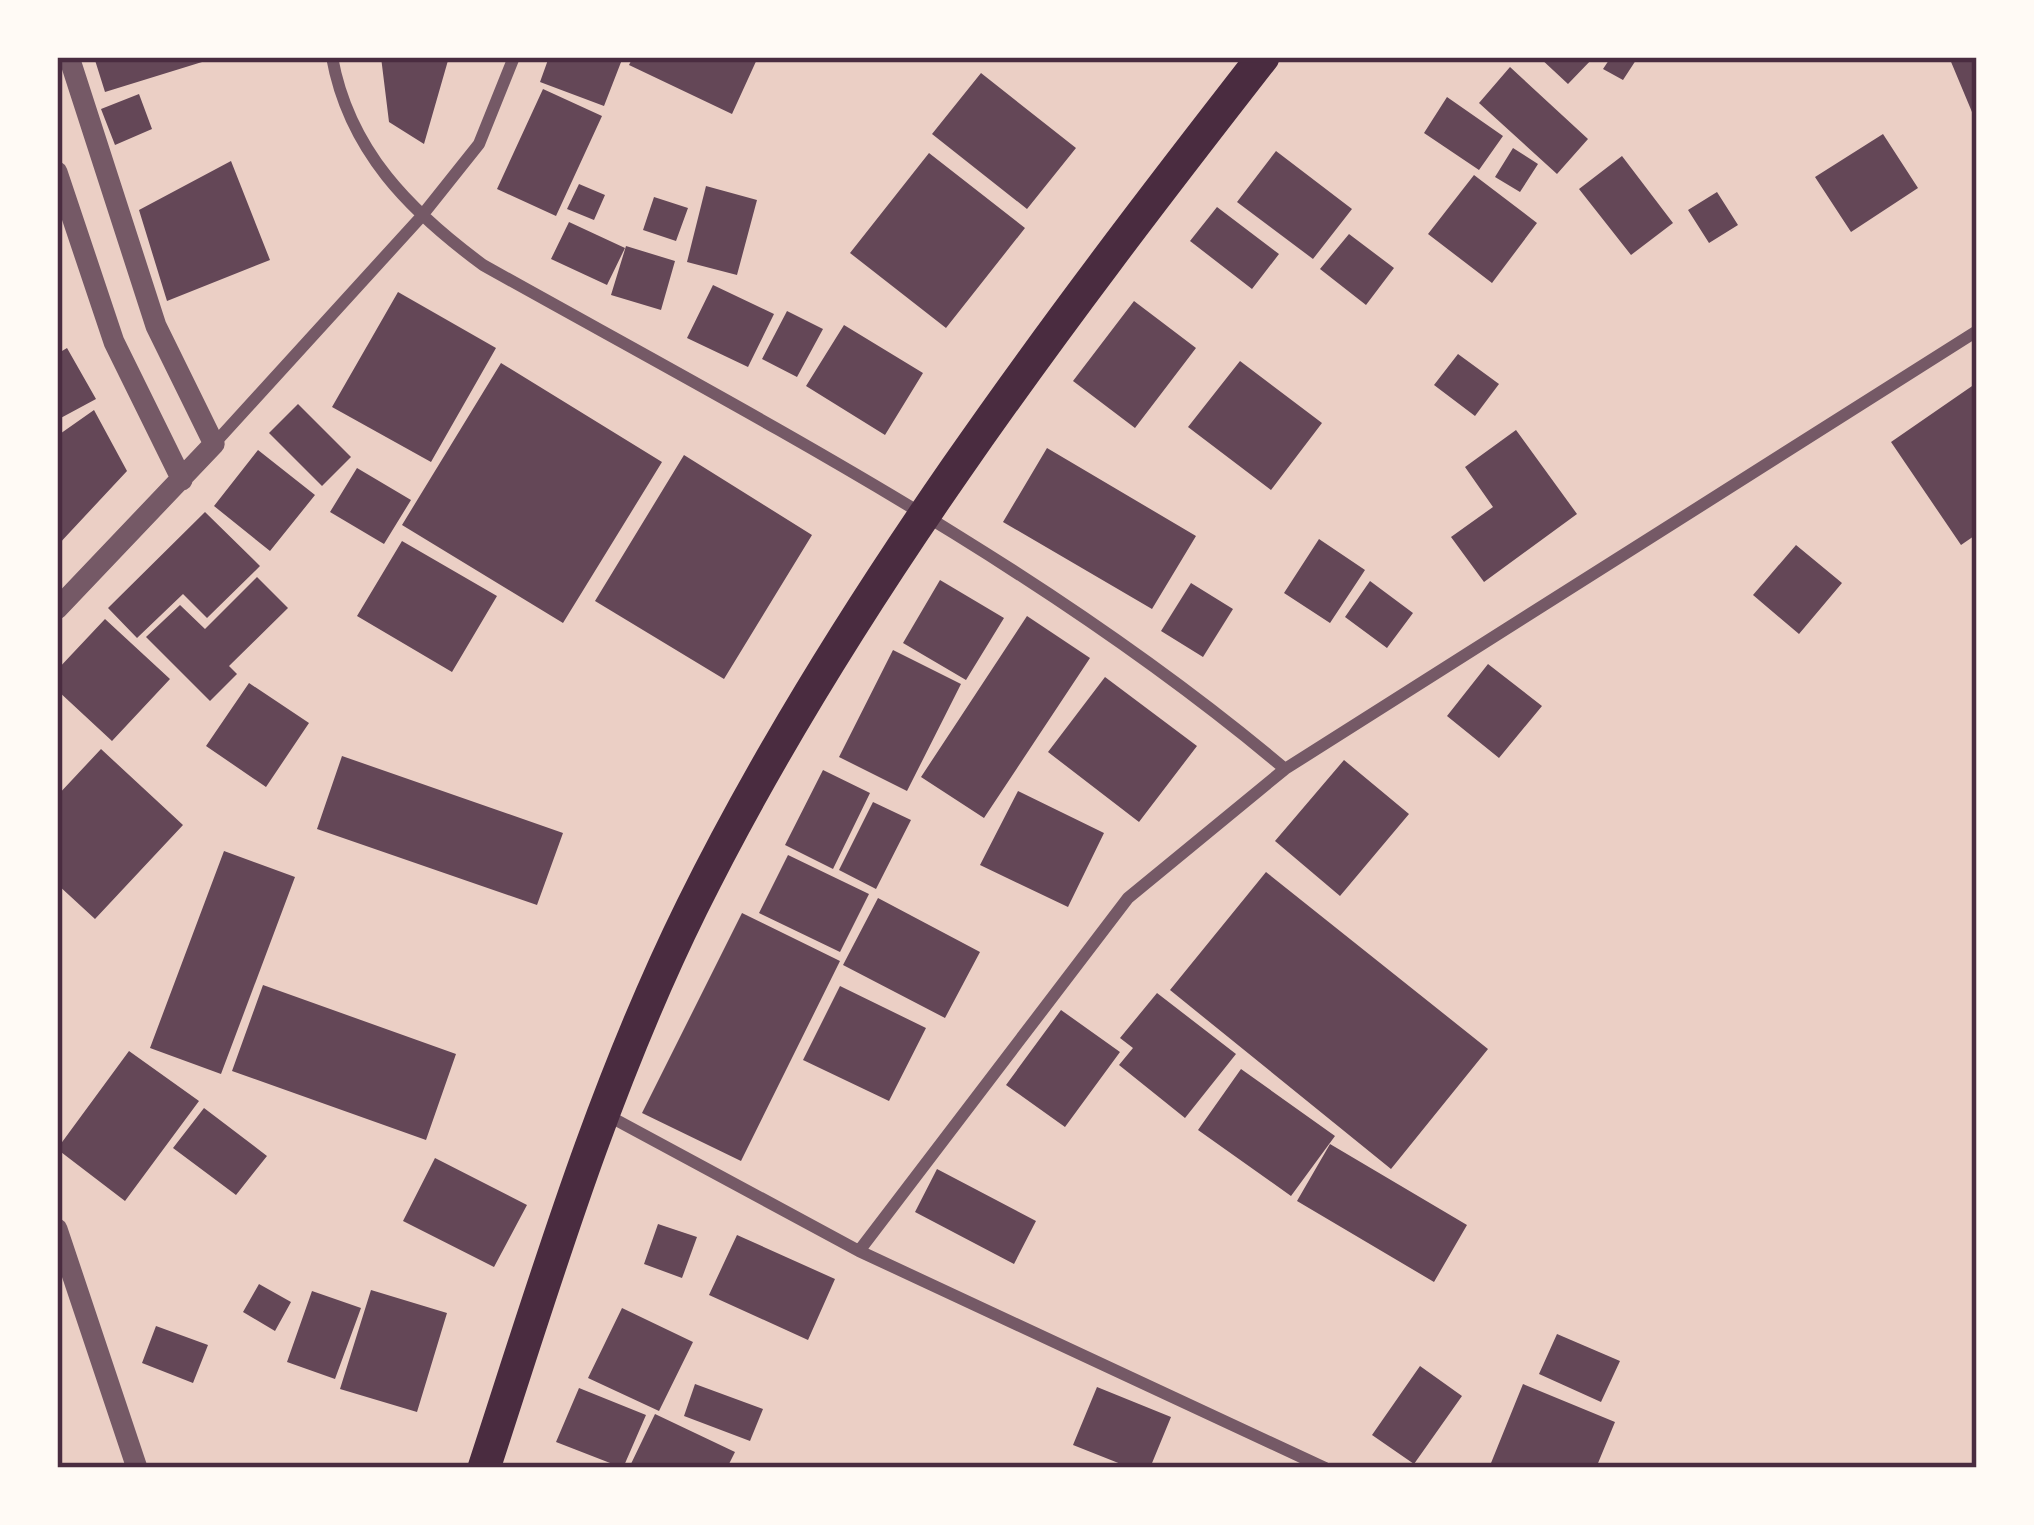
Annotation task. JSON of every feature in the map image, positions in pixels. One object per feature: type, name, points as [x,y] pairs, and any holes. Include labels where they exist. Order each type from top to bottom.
[{"type":"highway","points":[[484,1468],[601,1112],[692,907],[789,727],[1087,283],[1263,57]]},
{"type":"street","points":[[69,57],[156,326],[214,444]]},
{"type":"street","points":[[332,57],[351,122],[379,168],[420,218],[484,265],[929,515],[1210,706],[1286,769]]},
{"type":"street","points":[[57,609],[182,480],[420,218],[479,144],[514,57]]},
{"type":"street","points":[[57,172],[113,342],[182,480]]},
{"type":"street","points":[[859,1251],[1128,898],[1286,769],[1977,331]]},
{"type":"street","points":[[601,1112],[859,1251],[1325,1468]]},
{"type":"street","points":[[57,1229],[136,1468]]},
{"type":"shaded area","points":[[57,57],[1977,57],[1977,1468],[57,1468]]},
{"type":"building","points":[[94,57],[215,57],[215,58],[105,92]]},
{"type":"building","points":[[381,57],[449,57],[424,144],[389,122]]},
{"type":"building","points":[[549,57],[623,57],[604,106],[540,82]]},
{"type":"building","points":[[633,57],[758,57],[732,114],[629,65]]},
{"type":"building","points":[[1539,57],[1594,57],[1568,84]]},
{"type":"building","points":[[1611,57],[1638,57],[1623,80],[1603,69]]},
{"type":"building","points":[[1949,57],[1977,57],[1977,124]]},
{"type":"building","points":[[1510,67],[1588,139],[1557,174],[1479,103]]},
{"type":"building","points":[[981,73],[1076,148],[1027,209],[932,134]]},
{"type":"building","points":[[543,89],[602,116],[556,216],[497,189]]},
{"type":"building","points":[[139,94],[152,129],[115,145],[101,109]]},
{"type":"building","points":[[1447,97],[1503,136],[1479,170],[1424,133]]},
{"type":"building","points":[[1883,134],[1918,188],[1851,232],[1815,177]]},
{"type":"building","points":[[1513,148],[1538,164],[1520,192],[1495,177]]},
{"type":"building","points":[[1276,151],[1352,209],[1313,259],[1237,202]]},
{"type":"building","points":[[929,153],[1025,228],[946,328],[850,253]]},
{"type":"building","points":[[1622,156],[1673,223],[1631,255],[1579,189]]},
{"type":"building","points":[[231,161],[270,260],[167,301],[139,210]]},
{"type":"building","points":[[1474,175],[1537,223],[1492,283],[1428,234]]},
{"type":"building","points":[[579,184],[605,195],[594,220],[567,209]]},
{"type":"building","points":[[706,186],[757,200],[737,275],[687,262]]},
{"type":"building","points":[[1717,192],[1738,225],[1709,243],[1688,210]]},
{"type":"building","points":[[654,197],[688,208],[676,241],[643,230]]},
{"type":"building","points":[[1217,207],[1279,254],[1252,289],[1190,241]]},
{"type":"building","points":[[569,222],[625,248],[607,285],[551,259]]},
{"type":"building","points":[[1349,234],[1394,268],[1366,305],[1320,269]]},
{"type":"building","points":[[626,246],[675,261],[661,310],[611,295]]},
{"type":"building","points":[[713,285],[774,314],[748,367],[687,338]]},
{"type":"building","points":[[398,292],[496,348],[431,462],[332,407]]},
{"type":"building","points":[[1134,301],[1196,348],[1135,428],[1073,381]]},
{"type":"building","points":[[787,311],[823,329],[797,377],[762,359]]},
{"type":"building","points":[[844,325],[923,373],[885,435],[806,386]]},
{"type":"building","points":[[67,348],[96,399],[57,420],[57,354]]},
{"type":"building","points":[[1458,354],[1499,384],[1475,416],[1434,385]]},
{"type":"building","points":[[1240,361],[1322,423],[1271,490],[1188,427]]},
{"type":"building","points":[[501,363],[662,462],[563,623],[402,525]]},
{"type":"building","points":[[1975,384],[1977,534],[1961,545],[1891,442]]},
{"type":"building","points":[[298,404],[351,457],[322,486],[269,433]]},
{"type":"building","points":[[94,410],[127,471],[57,546],[57,436]]},
{"type":"building","points":[[1516,430],[1577,514],[1484,582],[1451,537],[1493,507],[1465,467]]},
{"type":"building","points":[[1047,448],[1196,536],[1152,609],[1003,522]]},
{"type":"building","points":[[258,450],[315,495],[270,551],[214,506]]},
{"type":"building","points":[[684,455],[812,535],[724,679],[595,601]]},
{"type":"building","points":[[357,468],[411,500],[384,544],[330,512]]},
{"type":"building","points":[[205,512],[260,566],[207,618],[183,594],[137,638],[108,608]]},
{"type":"building","points":[[1319,539],[1365,570],[1330,623],[1284,593]]},
{"type":"building","points":[[402,541],[497,596],[452,672],[357,616]]},
{"type":"building","points":[[1796,545],[1842,583],[1799,634],[1753,595]]},
{"type":"building","points":[[257,577],[288,608],[229,666],[237,674],[210,701],[146,637],[180,605],[205,629]]},
{"type":"building","points":[[940,580],[1004,618],[966,680],[903,643]]},
{"type":"building","points":[[1370,581],[1413,613],[1387,648],[1345,617]]},
{"type":"building","points":[[1191,583],[1233,609],[1203,657],[1161,631]]},
{"type":"building","points":[[1027,616],[1090,658],[984,818],[921,777]]},
{"type":"building","points":[[105,619],[170,679],[112,741],[57,690],[57,670]]},
{"type":"building","points":[[893,650],[961,684],[907,791],[839,757]]},
{"type":"building","points":[[1488,664],[1542,706],[1499,758],[1447,716]]},
{"type":"building","points":[[1105,677],[1197,746],[1139,822],[1048,752]]},
{"type":"building","points":[[249,683],[309,723],[266,787],[206,746]]},
{"type":"building","points":[[101,749],[183,825],[95,919],[57,884],[57,796]]},
{"type":"building","points":[[342,756],[563,833],[537,905],[317,829]]},
{"type":"building","points":[[1344,760],[1409,814],[1340,896],[1275,841]]},
{"type":"building","points":[[823,770],[870,793],[833,869],[785,845]]},
{"type":"building","points":[[1018,791],[1104,833],[1068,907],[980,865]]},
{"type":"building","points":[[873,802],[911,820],[876,889],[839,870]]},
{"type":"building","points":[[224,851],[295,877],[221,1074],[150,1048]]},
{"type":"building","points":[[788,855],[869,894],[840,952],[759,913]]},
{"type":"building","points":[[1266,872],[1488,1049],[1391,1169],[1170,990]]},
{"type":"building","points":[[878,898],[980,952],[945,1018],[843,965]]},
{"type":"building","points":[[742,913],[840,961],[741,1161],[642,1113]]},
{"type":"building","points":[[263,985],[456,1054],[426,1140],[232,1071]]},
{"type":"building","points":[[840,986],[926,1028],[889,1101],[803,1060]]},
{"type":"building","points":[[1157,993],[1236,1054],[1185,1118],[1119,1065],[1133,1048],[1120,1038]]},
{"type":"building","points":[[1061,1010],[1120,1052],[1065,1127],[1006,1085]]},
{"type":"building","points":[[129,1051],[199,1101],[125,1201],[57,1149]]},
{"type":"building","points":[[1241,1069],[1335,1136],[1291,1196],[1198,1130]]},
{"type":"building","points":[[204,1108],[267,1156],[236,1195],[173,1148]]},
{"type":"building","points":[[1330,1144],[1467,1225],[1434,1282],[1297,1201]]},
{"type":"building","points":[[435,1158],[527,1205],[494,1267],[403,1221]]},
{"type":"building","points":[[937,1169],[1036,1221],[1014,1264],[915,1212]]},
{"type":"building","points":[[658,1224],[697,1237],[682,1278],[644,1264]]},
{"type":"building","points":[[737,1235],[835,1279],[808,1340],[709,1295]]},
{"type":"building","points":[[259,1284],[291,1302],[275,1331],[243,1312]]},
{"type":"building","points":[[371,1290],[447,1313],[417,1412],[340,1389]]},
{"type":"building","points":[[312,1291],[361,1308],[335,1379],[287,1362]]},
{"type":"building","points":[[622,1308],[693,1342],[659,1411],[588,1378]]},
{"type":"building","points":[[156,1326],[208,1345],[193,1383],[142,1363]]},
{"type":"building","points":[[1557,1334],[1620,1361],[1601,1402],[1539,1374]]},
{"type":"building","points":[[1420,1366],[1462,1396],[1414,1464],[1372,1435]]},
{"type":"building","points":[[695,1384],[763,1409],[750,1441],[684,1416]]},
{"type":"building","points":[[1523,1384],[1615,1422],[1596,1468],[1489,1468]]},
{"type":"building","points":[[1097,1387],[1171,1417],[1150,1468],[1131,1468],[1073,1445]]},
{"type":"building","points":[[579,1388],[646,1415],[623,1468],[556,1442]]},
{"type":"building","points":[[655,1414],[735,1452],[727,1468],[629,1468]]}]
